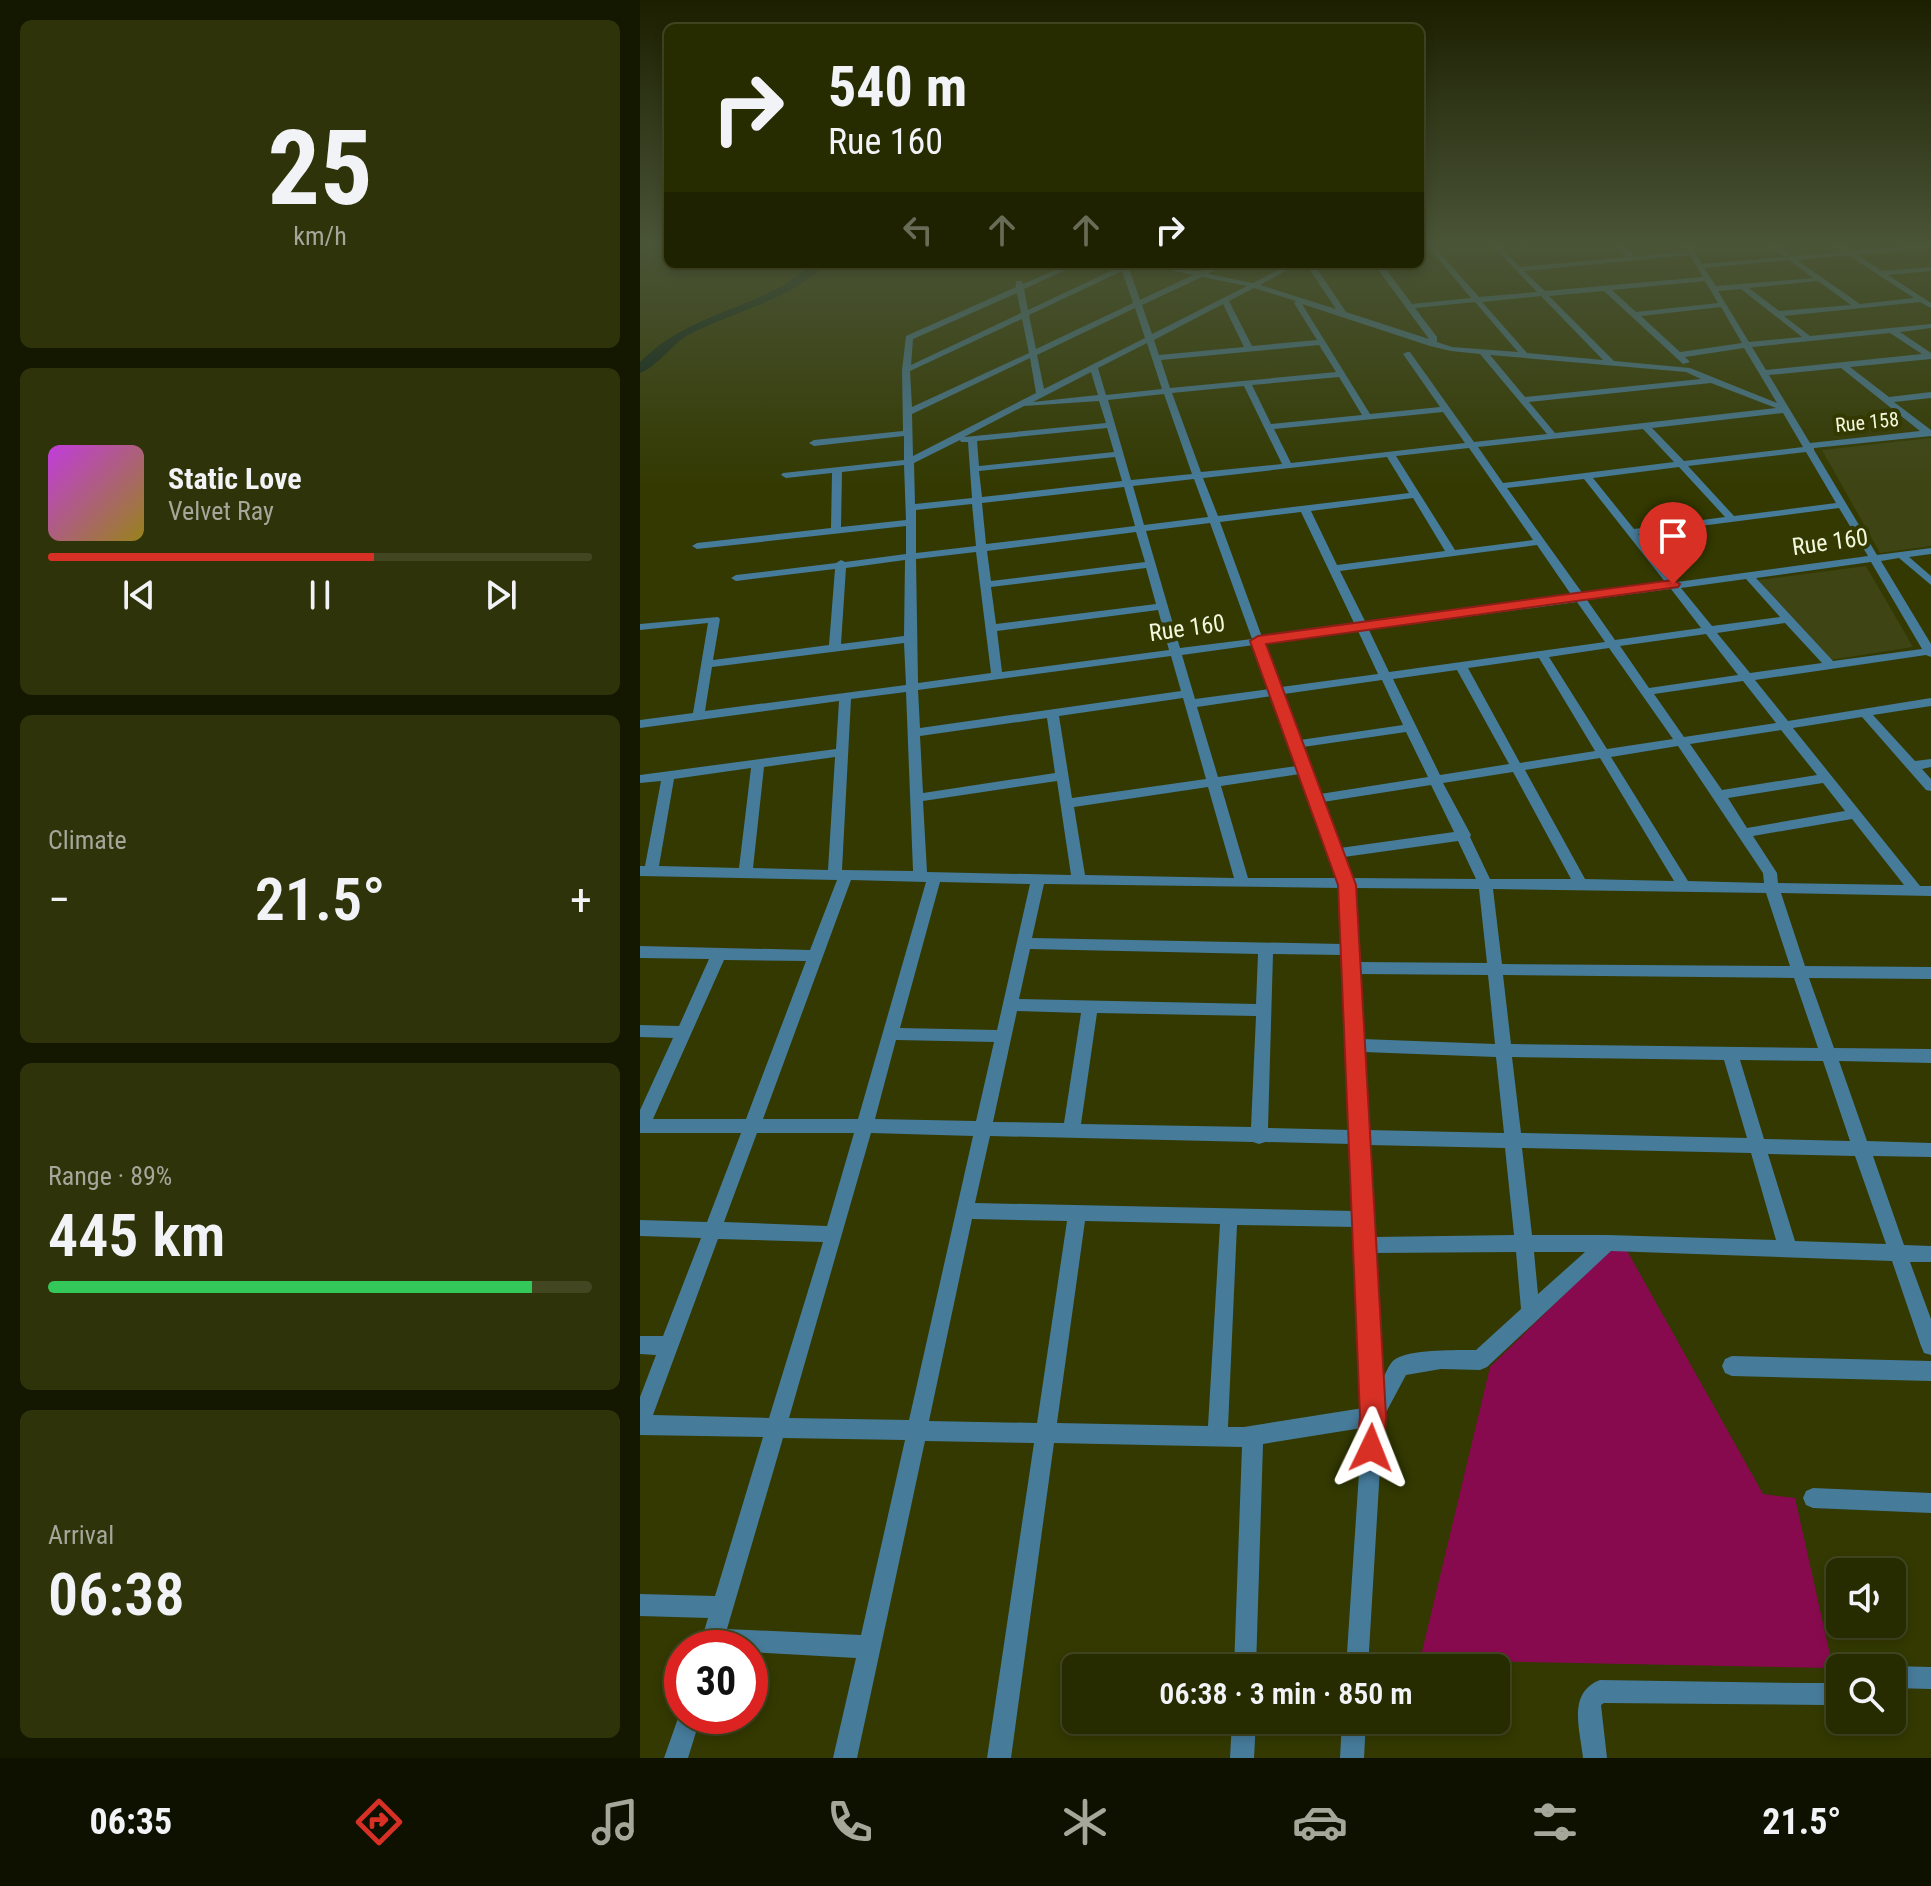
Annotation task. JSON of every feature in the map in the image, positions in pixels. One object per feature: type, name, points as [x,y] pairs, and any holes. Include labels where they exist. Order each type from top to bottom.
[{"type":"street","points":[[715,1630],[866,1126],[891,1034],[927,876],[917,798],[911,688],[911,522],[906,370],[909,338],[937,325]]},
{"type":"street","points":[[906,370],[1002,325]]},
{"type":"street","points":[[1027,325],[1041,395]]},
{"type":"street","points":[[907,413],[1096,325]]},
{"type":"street","points":[[1144,325],[1347,885],[1357,1139],[1373,1416],[1358,1654]]},
{"type":"street","points":[[786,475],[909,462],[1176,325]]},
{"type":"street","points":[[1237,325],[1249,349]]},
{"type":"street","points":[[1312,325],[1367,416]]},
{"type":"street","points":[[1379,325],[1433,344],[1483,352],[1687,370],[1785,410]]},
{"type":"street","points":[[1424,325],[1433,337],[1433,344]]},
{"type":"street","points":[[1500,325],[1525,356]]},
{"type":"street","points":[[1574,325],[1611,363]]},
{"type":"street","points":[[1647,325],[1686,362],[1687,370]]},
{"type":"street","points":[[1645,692],[1930,652],[1734,325]]},
{"type":"street","points":[[1791,325],[1808,338]]},
{"type":"street","points":[[1679,355],[1931,326]]},
{"type":"street","points":[[1892,330],[1930,357]]},
{"type":"street","points":[[1155,358],[1322,342]]},
{"type":"street","points":[[1483,352],[1553,436]]},
{"type":"street","points":[[1407,354],[1719,795],[1770,873],[1772,888],[1827,1054],[1901,1253],[1931,1346]]},
{"type":"street","points":[[1763,373],[1930,357]]},
{"type":"street","points":[[1843,365],[1930,433]]},
{"type":"street","points":[[1094,367],[1242,883]]},
{"type":"street","points":[[1019,406],[1342,374]]},
{"type":"street","points":[[1522,400],[1715,380]]},
{"type":"street","points":[[1247,383],[1287,465]]},
{"type":"street","points":[[1887,400],[1931,395]]},
{"type":"street","points":[[1268,427],[1444,409]]},
{"type":"street","points":[[910,508],[1785,410]]},
{"type":"street","points":[[951,442],[1111,425]]},
{"type":"street","points":[[1646,426],[1732,519]]},
{"type":"street","points":[[814,443],[908,433]]},
{"type":"street","name":"Rue 158","points":[[1500,486],[1930,433]]},
{"type":"street","points":[[972,439],[997,676]]},
{"type":"street","points":[[974,469],[1119,454]]},
{"type":"street","points":[[1390,455],[1452,553]]},
{"type":"street","points":[[836,531],[837,469]]},
{"type":"street","points":[[1587,476],[1856,814],[1923,891]]},
{"type":"street","points":[[736,578],[1416,495]]},
{"type":"street","points":[[1631,532],[1842,505]]},
{"type":"street","points":[[1305,509],[1486,885],[1531,1312]]},
{"type":"street","points":[[697,546],[911,522]]},
{"type":"street","points":[[1335,568],[1540,542]]},
{"type":"street","name":"Rue 160","points":[[640,724],[1931,551]]},
{"type":"street","points":[[1901,555],[1931,582]]},
{"type":"street","points":[[835,648],[841,563]]},
{"type":"street","points":[[985,585],[1151,564]]},
{"type":"street","points":[[1748,575],[1830,665]]},
{"type":"street","points":[[991,628],[1163,606]]},
{"type":"street","points":[[640,627],[714,619],[698,717]]},
{"type":"street","points":[[913,733],[1052,713],[1277,690],[1789,619]]},
{"type":"street","points":[[707,664],[910,639]]},
{"type":"street","points":[[1542,654],[1684,886]]},
{"type":"street","points":[[1460,665],[1581,884]]},
{"type":"street","points":[[845,697],[841,874],[815,956],[640,1424],[1217,1437],[1253,1436],[1373,1416]]},
{"type":"street","points":[[1316,799],[1931,702]]},
{"type":"street","points":[[1052,713],[1079,879]]},
{"type":"street","points":[[1865,713],[1931,787]]},
{"type":"street","points":[[1297,744],[1410,728]]},
{"type":"street","points":[[640,779],[843,752]]},
{"type":"street","points":[[745,873],[758,763]]},
{"type":"street","points":[[1912,766],[1931,763]]},
{"type":"street","points":[[1068,803],[1306,769]]},
{"type":"street","points":[[668,775],[646,871],[1347,885],[1581,884],[1923,891]]},
{"type":"street","points":[[917,798],[1063,776]]},
{"type":"street","points":[[1719,795],[1828,778]]},
{"type":"street","points":[[1744,833],[1856,814]]},
{"type":"street","points":[[1337,853],[1464,835]]},
{"type":"street","points":[[845,1758],[1038,878]]},
{"type":"street","points":[[1024,943],[1266,948],[1351,959],[1495,969],[1931,973]]},
{"type":"street","points":[[1259,1137],[1266,948]]},
{"type":"street","points":[[640,952],[815,956]]},
{"type":"street","points":[[719,954],[641,1126],[866,1126],[1931,1150]]},
{"type":"street","points":[[1010,1005],[1263,1010]]},
{"type":"street","points":[[1071,1132],[1090,1007]]},
{"type":"street","points":[[640,1031],[683,1032]]},
{"type":"street","points":[[891,1034],[1004,1036]]},
{"type":"street","points":[[1355,1045],[1931,1056]]},
{"type":"street","points":[[1730,1052],[1788,1249]]},
{"type":"street","points":[[965,1211],[1362,1219]]},
{"type":"street","points":[[999,1758],[1077,1213]]},
{"type":"street","points":[[1217,1437],[1229,1217]]},
{"type":"street","points":[[640,1228],[834,1234]]},
{"type":"street","points":[[1363,1245],[1607,1243],[1931,1254]]},
{"type":"street","points":[[1373,1416],[1400,1367],[1441,1359],[1480,1360],[1607,1243]]},
{"type":"street","points":[[640,1345],[669,1346]]},
{"type":"street","points":[[1732,1366],[1931,1371]]},
{"type":"street","points":[[1245,1654],[1253,1436]]},
{"type":"street","points":[[1813,1498],[1931,1503]]},
{"type":"street","points":[[640,1605],[722,1607]]},
{"type":"street","points":[[768,1645],[869,1647]]},
{"type":"street","points":[[1906,1677],[1931,1678]]},
{"type":"street","points":[[1595,1758],[1589,1705],[1592,1697],[1600,1691],[1826,1694]]},
{"type":"street","points":[[676,1758],[683,1734]]},
{"type":"street","points":[[1242,1758],[1243,1734]]},
{"type":"street","points":[[1352,1758],[1353,1734]]},
{"type":"shaded area","points":[[1931,438],[1931,546],[1880,553],[1822,450]]},
{"type":"shaded area","points":[[1866,566],[1913,647],[1830,660],[1758,580]]},
{"type":"shaded area","points":[[1612,1248],[1626,1249],[1763,1494],[1795,1498],[1830,1654],[1826,1654],[1826,1668],[1510,1662],[1510,1654],[1421,1654],[1490,1367]]},
{"type":"waterway","points":[[640,369],[665,344],[701,325]]},
{"type":"route","points":[[1371,1448],[1373,1416],[1357,1139],[1347,885],[1258,641],[1673,584]]}]
